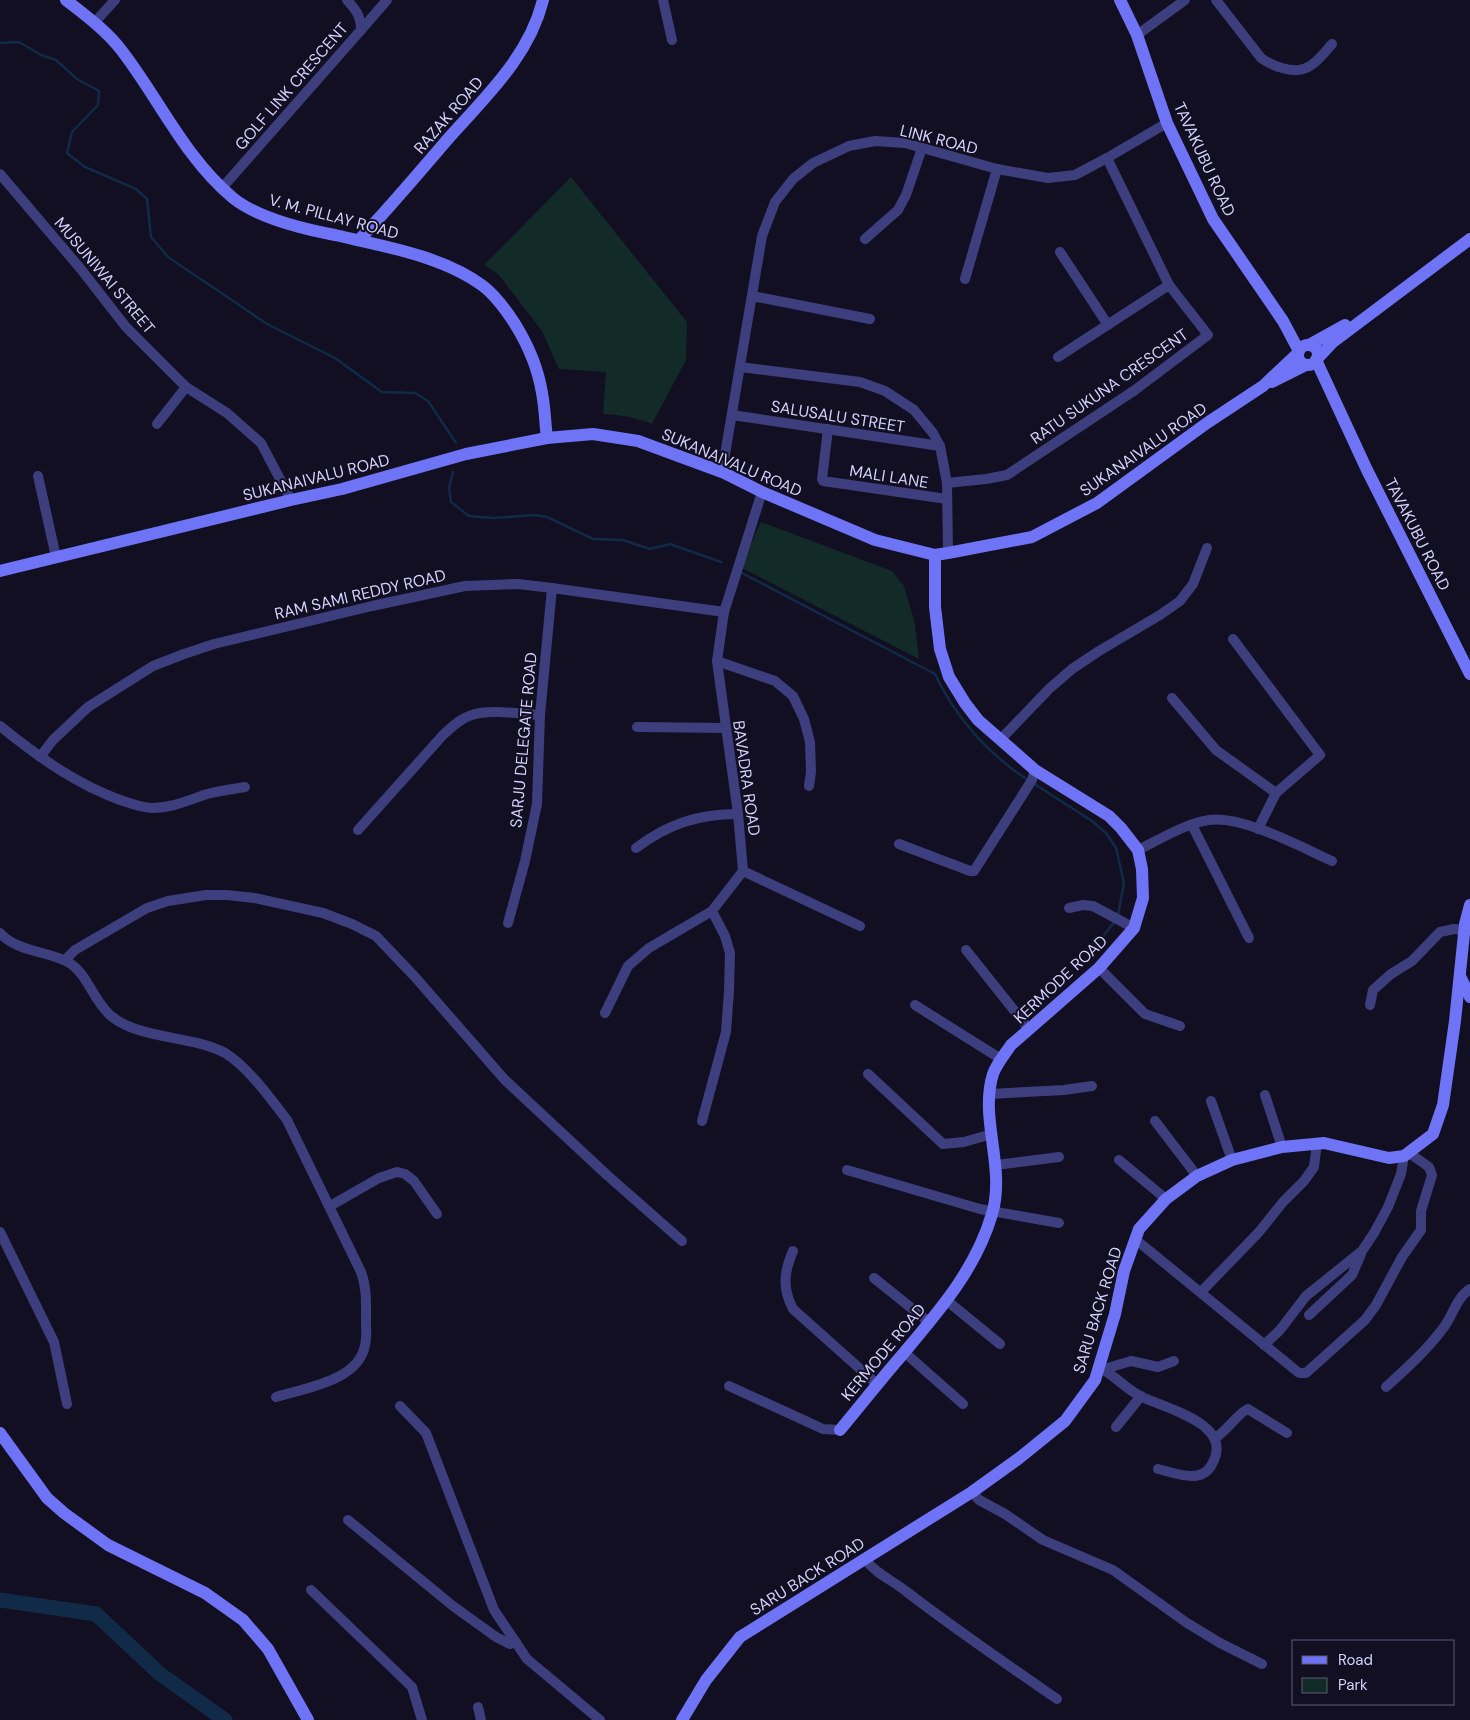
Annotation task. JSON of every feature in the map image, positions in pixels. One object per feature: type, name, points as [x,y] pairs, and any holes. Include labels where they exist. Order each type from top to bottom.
[{"type":"main road","name":"V. M. PILLAY ROAD","points":[[66,0],[94,23],[120,49],[195,157],[222,188],[255,213],[316,232],[359,240],[410,253],[456,269],[484,287],[503,307],[529,348],[542,392],[547,438]]},
{"type":"main road","name":"RAZAK ROAD","points":[[359,240],[513,66],[532,34],[543,0]]},
{"type":"main road","name":"TAVAKUBU ROAD","points":[[1120,0],[1137,35],[1167,122],[1213,219],[1303,349]]},
{"type":"main road","name":"SUKANAIVALU ROAD","points":[[0,571],[342,489],[466,454],[547,438],[593,434],[638,441],[722,472],[762,492],[875,540],[935,555],[1032,538],[1089,507],[1207,423],[1263,386],[1311,362],[1332,342],[1372,311],[1469,242]]},
{"type":"main road","name":"SUKANAIVALU ROAD","points":[[1263,386],[1303,349],[1372,311]]},
{"type":"main road","points":[[1315,348],[1317,352],[1311,362],[1299,360],[1303,349],[1315,348]]},
{"type":"main road","name":"TAVAKUBU ROAD","points":[[1311,362],[1338,408],[1367,470],[1470,674]]},
{"type":"main road","name":"KERMODE ROAD","points":[[840,1430],[930,1323],[972,1263],[982,1241],[993,1210],[996,1165],[990,1094],[994,1072],[1001,1059],[1011,1045],[1099,968],[1134,928],[1143,898],[1144,882],[1138,850],[1121,828],[1108,816],[1031,779],[1001,739],[978,720],[949,677],[940,648],[934,607],[935,555]]},
{"type":"main road","points":[[1407,1154],[1433,1134],[1443,1105],[1470,905]]},
{"type":"main road","points":[[1460,976],[1470,997]]},
{"type":"main road","name":"SARU BACK ROAD","points":[[682,1720],[706,1680],[740,1636],[972,1492],[1013,1463],[1065,1421],[1102,1368],[1124,1271],[1139,1229],[1166,1199],[1197,1176],[1232,1160],[1282,1147],[1324,1143],[1390,1158],[1407,1154]]},
{"type":"main road","points":[[0,1433],[47,1498],[64,1513],[108,1545],[205,1594],[244,1620],[268,1649],[308,1720]]},
{"type":"street","points":[[94,23],[116,0]]},
{"type":"street","name":"GOLF LINK CRESCENT","points":[[222,188],[360,30],[361,21],[358,12],[347,0]]},
{"type":"street","points":[[360,30],[387,0]]},
{"type":"street","points":[[663,0],[672,40]]},
{"type":"street","points":[[1137,35],[1186,0]]},
{"type":"street","points":[[1216,0],[1261,58],[1270,64],[1284,69],[1305,69],[1317,61],[1332,44]]},
{"type":"street","name":"LINK ROAD","points":[[722,472],[762,236],[775,202],[793,179],[813,163],[849,146],[876,142],[906,143],[997,169],[1048,178],[1075,175],[1108,158],[1167,122]]},
{"type":"street","points":[[866,239],[898,210],[906,195],[922,148]]},
{"type":"street","name":"RATU SUKUNA CRESCENT","points":[[947,482],[986,479],[1007,475],[1135,390],[1208,335],[1169,285],[1108,158]]},
{"type":"street","points":[[965,279],[997,169]]},
{"type":"street","name":"MUSUNIWAI STREET","points":[[0,174],[80,268],[126,327],[186,387],[228,413],[261,443],[291,500]]},
{"type":"street","points":[[1060,252],[1108,325]]},
{"type":"street","points":[[1058,357],[1169,285]]},
{"type":"street","points":[[752,296],[870,319]]},
{"type":"street","points":[[740,367],[860,382],[885,391],[914,410],[933,433],[940,446],[947,482],[948,553]]},
{"type":"street","points":[[157,424],[186,387]]},
{"type":"street","name":"SALUSALU STREET","points":[[732,416],[940,446]]},
{"type":"street","name":"MALI LANE","points":[[828,429],[822,479],[828,482],[947,499]]},
{"type":"street","points":[[38,476],[56,557]]},
{"type":"street","name":"BAVADRA ROAD","points":[[743,871],[738,814],[717,661],[724,612],[762,492]]},
{"type":"street","points":[[1001,739],[1049,689],[1072,670],[1180,601],[1193,584],[1207,548]]},
{"type":"street","name":"RAM SAMI REDDY ROAD","points":[[40,757],[53,740],[88,707],[153,666],[233,639],[465,586],[518,584],[724,612]]},
{"type":"street","name":"SARJU DELEGATE ROAD","points":[[508,923],[525,862],[537,804],[540,715],[552,588]]},
{"type":"street","points":[[1233,639],[1320,755],[1276,793],[1258,829]]},
{"type":"street","points":[[717,661],[774,681],[794,696],[804,719],[810,742],[811,772],[809,786]]},
{"type":"street","points":[[1172,698],[1216,750],[1276,793]]},
{"type":"street","points":[[358,830],[443,735],[458,721],[473,714],[509,713],[540,715]]},
{"type":"street","points":[[0,726],[40,757],[103,794],[132,804],[151,808],[173,806],[209,794],[245,787]]},
{"type":"street","points":[[636,727],[725,728]]},
{"type":"street","points":[[899,844],[974,871],[1031,779]]},
{"type":"street","points":[[636,848],[650,837],[687,820],[716,814],[738,814]]},
{"type":"street","points":[[1138,850],[1192,825],[1209,820],[1229,821],[1258,829],[1332,861]]},
{"type":"street","points":[[1192,825],[1249,938]]},
{"type":"street","points":[[605,1013],[628,966],[650,948],[712,911],[743,871],[860,926]]},
{"type":"street","points":[[65,960],[76,950],[147,908],[168,901],[206,895],[254,898],[323,913],[352,924],[376,936],[415,977],[505,1080],[607,1175],[682,1241]]},
{"type":"street","points":[[1070,908],[1083,905],[1093,906],[1134,928]]},
{"type":"street","points":[[702,1121],[726,1032],[729,991],[730,953],[725,936],[712,911]]},
{"type":"street","points":[[1370,1005],[1373,990],[1391,974],[1412,961],[1440,932],[1468,926]]},
{"type":"street","points":[[0,933],[4,938],[20,946],[65,960],[75,966],[101,1005],[111,1016],[123,1023],[141,1030],[224,1053],[237,1062],[275,1103],[287,1120],[366,1284],[366,1345],[356,1366],[347,1373],[276,1397]]},
{"type":"street","points":[[966,950],[1029,1029]]},
{"type":"street","points":[[1099,968],[1145,1014],[1180,1026]]},
{"type":"street","points":[[915,1005],[1001,1059]]},
{"type":"street","points":[[868,1074],[943,1144],[964,1142],[992,1134]]},
{"type":"street","points":[[990,1094],[1064,1090],[1092,1086]]},
{"type":"street","points":[[1265,1095],[1282,1147]]},
{"type":"street","points":[[1211,1101],[1232,1160]]},
{"type":"street","points":[[1155,1121],[1197,1176]]},
{"type":"street","points":[[1201,1292],[1259,1232],[1283,1202],[1304,1181],[1314,1167],[1317,1143]]},
{"type":"street","points":[[1135,1239],[1264,1345],[1299,1372],[1306,1373],[1365,1320],[1402,1257],[1421,1230],[1421,1211],[1432,1175],[1429,1167],[1407,1154],[1388,1207],[1362,1251],[1352,1274],[1309,1315]]},
{"type":"street","points":[[996,1165],[1059,1157]]},
{"type":"street","points":[[1119,1160],[1166,1199]]},
{"type":"street","points":[[847,1170],[980,1209],[1059,1223]]},
{"type":"street","points":[[330,1206],[378,1178],[397,1172],[405,1174],[414,1180],[437,1214]]},
{"type":"street","points":[[0,1232],[54,1342],[67,1404]]},
{"type":"street","points":[[793,1251],[786,1269],[787,1298],[793,1309],[877,1384]]},
{"type":"street","points":[[1264,1345],[1280,1330],[1306,1296],[1362,1251]]},
{"type":"street","points":[[874,1278],[930,1323]]},
{"type":"street","points":[[1386,1387],[1423,1353],[1446,1325],[1465,1292],[1470,1289]]},
{"type":"street","points":[[946,1300],[1000,1344]]},
{"type":"street","points":[[904,1352],[963,1404]]},
{"type":"street","points":[[1102,1368],[1131,1361],[1158,1367],[1174,1361]]},
{"type":"street","points":[[1102,1368],[1128,1389],[1186,1415],[1215,1438],[1218,1445],[1216,1454],[1212,1465],[1206,1473],[1199,1476],[1188,1476],[1158,1469]]},
{"type":"street","points":[[729,1386],[823,1429],[840,1430]]},
{"type":"street","points":[[1116,1427],[1141,1396]]},
{"type":"street","points":[[400,1406],[426,1433],[494,1610],[527,1659],[600,1720]]},
{"type":"street","points":[[1215,1438],[1223,1433],[1244,1410],[1251,1410],[1287,1433]]},
{"type":"street","points":[[972,1492],[979,1500],[1005,1514],[1043,1540],[1113,1570],[1186,1623],[1262,1664]]},
{"type":"street","points":[[348,1520],[453,1606],[496,1637],[510,1644],[516,1642]]},
{"type":"street","points":[[865,1559],[876,1572],[894,1582],[938,1616],[1056,1699]]},
{"type":"street","points":[[311,1590],[412,1687],[422,1720]]},
{"type":"street","points":[[478,1707],[481,1720]]},
{"type":"green space","points":[[571,177],[687,322],[686,360],[652,424],[628,417],[603,414],[606,372],[559,369],[542,331],[498,274],[484,265]]},
{"type":"green space","points":[[761,522],[892,571],[904,586],[915,624],[919,659],[740,567]]},
{"type":"waterway","points":[[0,43],[19,42],[41,55],[56,60],[77,79],[99,91],[98,105],[72,132],[67,153],[85,167],[136,189],[147,199],[151,237],[168,257],[267,324],[335,358],[382,392],[415,393],[428,401],[456,443]]},
{"type":"waterway","points":[[453,472],[449,488],[451,502],[469,516],[494,518],[535,515],[547,517],[593,539],[623,540],[650,549],[670,544],[721,562]]},
{"type":"waterway","points":[[740,572],[935,674],[952,705],[974,733],[999,759],[1028,780]]},
{"type":"waterway","points":[[1033,783],[1092,821],[1106,833],[1116,848],[1124,883],[1118,915]]},
{"type":"waterway","points":[[1086,950],[1104,935],[1115,921]]},
{"type":"waterway","points":[[0,1600],[96,1614],[160,1674],[225,1720]]}]
